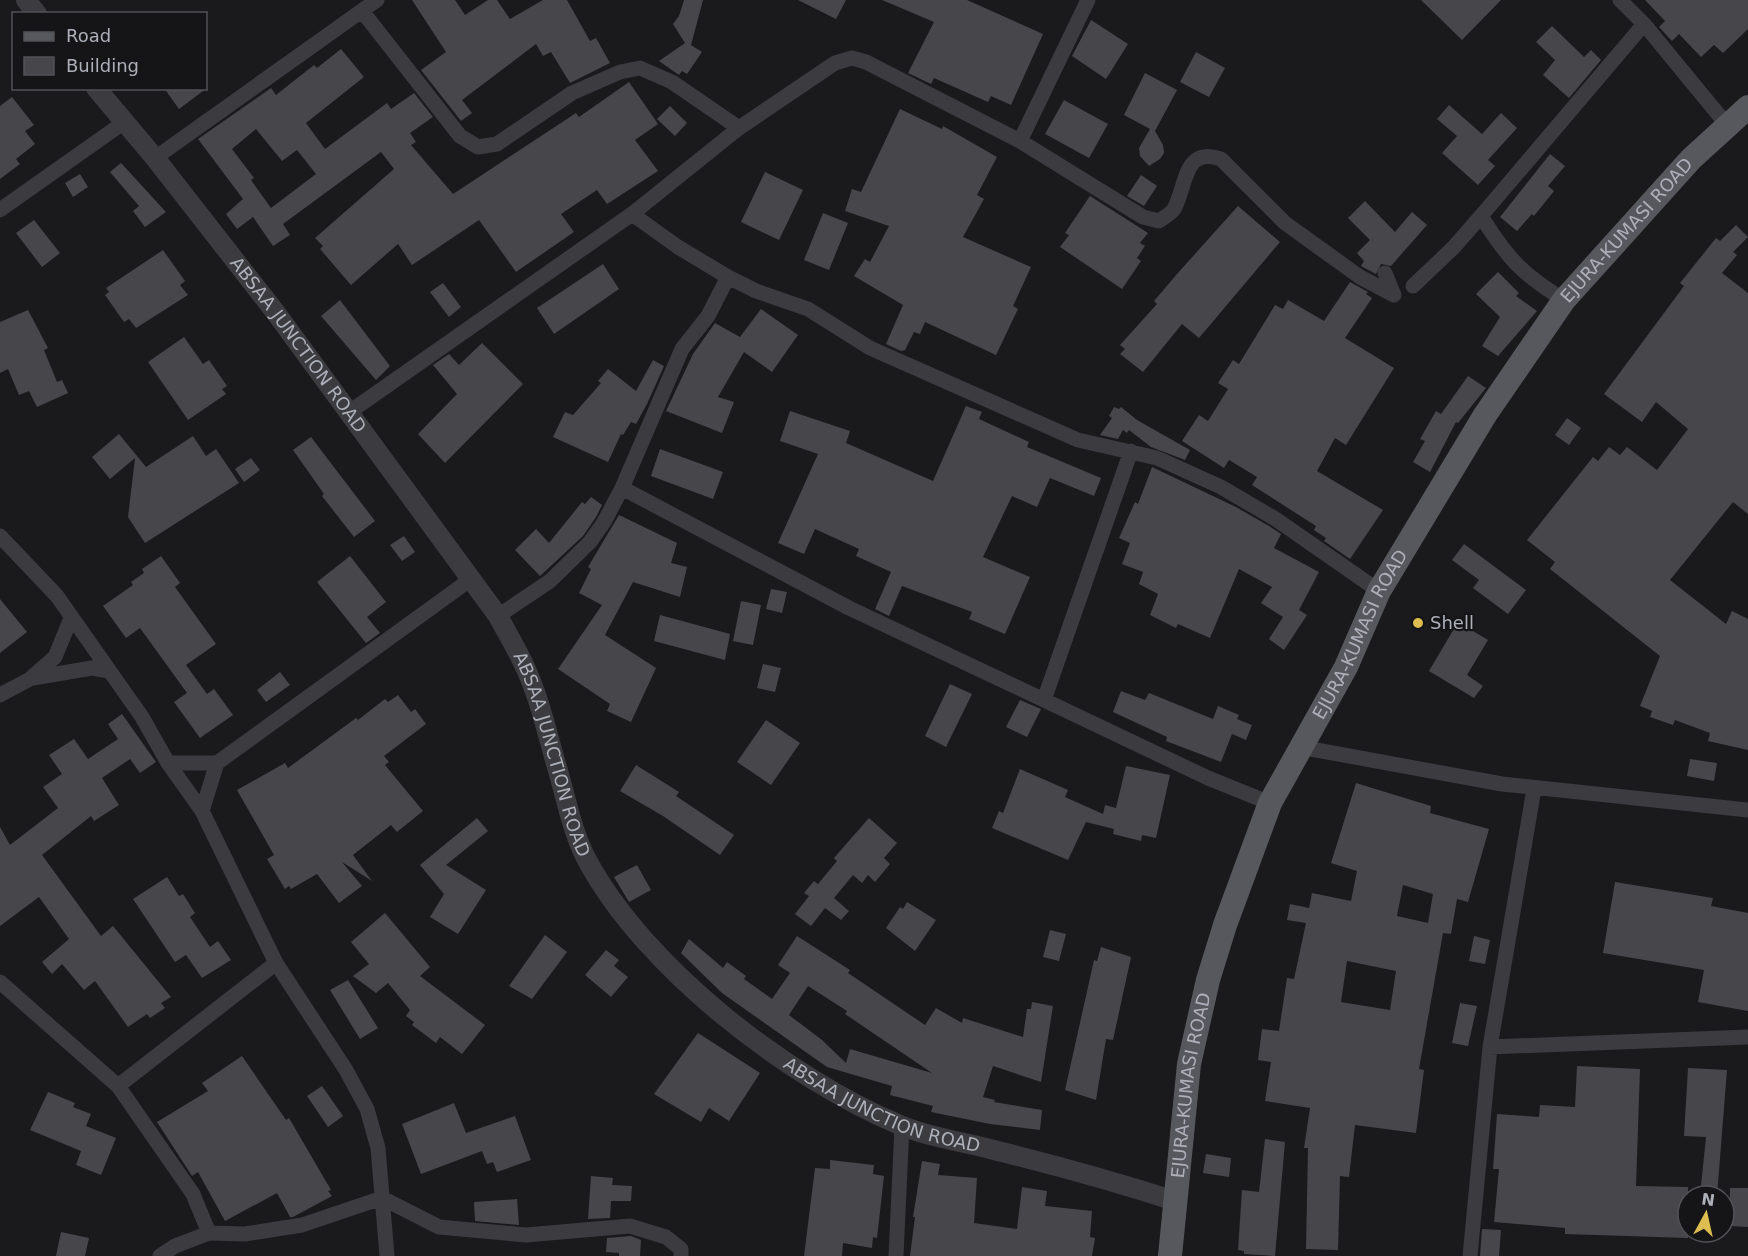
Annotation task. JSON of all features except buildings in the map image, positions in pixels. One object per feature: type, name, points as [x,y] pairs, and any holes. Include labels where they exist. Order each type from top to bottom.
[{"type":"main road","name":"EJURA-KUMASI ROAD","points":[[1170,1256],[1189,1064],[1208,980],[1225,924],[1270,803],[1346,667],[1379,591],[1461,453],[1564,300],[1691,159],[1748,107]]},
{"type":"street","points":[[26,0],[35,12]]},
{"type":"street","points":[[155,158],[377,0]]},
{"type":"street","points":[[1020,141],[1089,0]]},
{"type":"street","points":[[1620,0],[1644,24],[1727,125]]},
{"type":"street","points":[[362,11],[460,136],[478,147],[497,144],[572,93],[620,72],[640,68],[672,82],[739,128]]},
{"type":"street","points":[[1413,286],[1454,247],[1644,24]]},
{"type":"street","points":[[348,413],[632,213],[739,128],[836,63],[852,58],[866,62],[1020,141],[1143,217],[1159,221],[1173,211],[1185,175],[1194,160],[1209,155],[1221,159],[1285,223],[1360,277],[1394,295],[1385,273]]},
{"type":"street","name":"ABSAA JUNCTION ROAD","points":[[98,90],[123,123],[155,158],[276,313],[498,616],[526,668],[557,766],[572,824],[586,857],[603,888],[626,920],[694,991],[811,1078],[902,1126],[1093,1175],[1175,1201]]},
{"type":"street","points":[[0,210],[123,123]]},
{"type":"street","points":[[632,213],[678,247],[728,276],[756,291],[808,309],[870,348],[1078,440],[1157,458],[1230,492],[1274,518],[1379,591]]},
{"type":"street","points":[[1481,216],[1503,251],[1528,277],[1564,300]]},
{"type":"street","points":[[498,616],[550,581],[590,542],[622,488],[682,349],[708,316],[728,276]]},
{"type":"street","points":[[1044,700],[1131,451]]},
{"type":"street","points":[[622,488],[849,608],[1208,777],[1270,803]]},
{"type":"street","points":[[0,536],[57,596],[142,717],[168,763],[202,811],[276,963],[346,1070],[367,1109],[378,1148],[387,1256]]},
{"type":"street","points":[[168,763],[217,763],[471,579]]},
{"type":"street","points":[[0,695],[30,679],[55,657],[71,618]]},
{"type":"street","points":[[30,679],[92,668],[109,671]]},
{"type":"street","points":[[1300,747],[1534,789],[1748,810]]},
{"type":"street","points":[[202,811],[217,763]]},
{"type":"street","points":[[1470,1256],[1490,1047],[1534,789]]},
{"type":"street","points":[[118,1086],[276,963]]},
{"type":"street","points":[[0,982],[118,1086],[193,1194],[209,1233]]},
{"type":"street","points":[[1490,1047],[1748,1037]]},
{"type":"street","points":[[896,1256],[902,1126]]},
{"type":"street","points":[[159,1256],[175,1246],[209,1233],[245,1234],[302,1225],[382,1198],[439,1227],[526,1235],[630,1226],[666,1237],[681,1249],[681,1256]]},
{"type":"place","name":"Shell","points":[[1418,623]]}]
